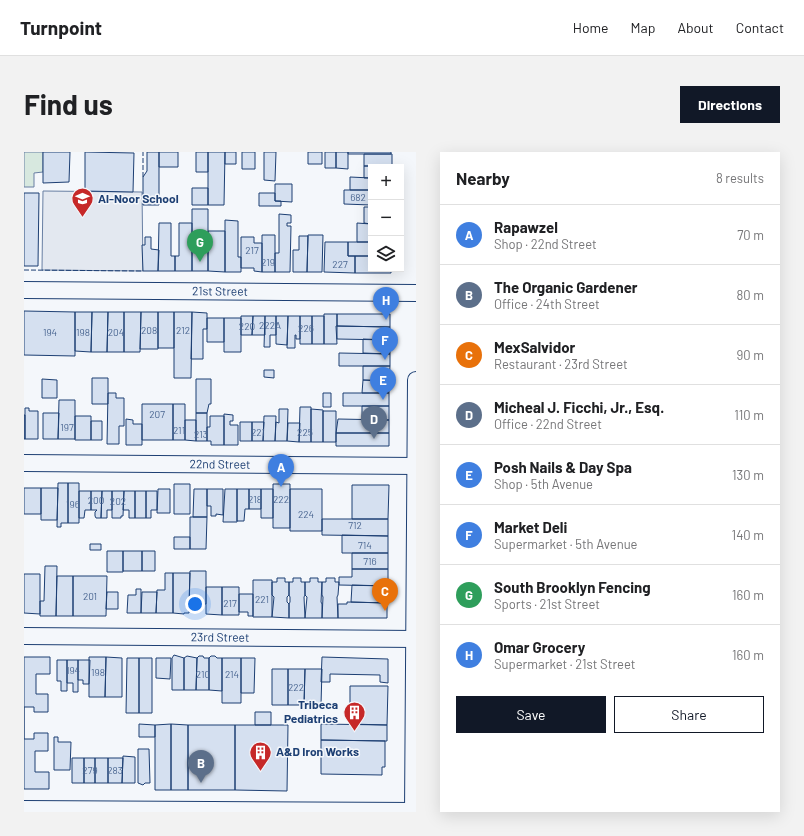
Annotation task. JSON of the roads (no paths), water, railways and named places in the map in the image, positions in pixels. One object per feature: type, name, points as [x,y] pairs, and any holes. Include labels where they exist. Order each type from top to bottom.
[{"type":"street","name":"21st Street","points":[[24,290],[416,293]]},
{"type":"street","points":[[24,809],[414,811],[416,380]]},
{"type":"street","name":"22nd Street","points":[[24,463],[416,466]]},
{"type":"street","name":"23rd Street","points":[[24,636],[415,639]]},
{"type":"place","name":"Al-Noor School","points":[[83,218]]},
{"type":"place","name":"South Brooklyn Fencing","points":[[200,262]]},
{"type":"place","name":"Omar Grocery","points":[[386,320]]},
{"type":"place","name":"Market Deli","points":[[385,360]]},
{"type":"place","name":"Posh Nails & Day Spa","points":[[383,400]]},
{"type":"place","name":"Micheal J. Ficchi, Jr., Esq.","points":[[374,439]]},
{"type":"place","name":"Rapawzel","points":[[281,487]]},
{"type":"place","name":"MexSalvidor","points":[[385,611]]},
{"type":"place","name":"Tribeca Pediatrics","points":[[354,732]]},
{"type":"place","name":"A&D Iron Works","points":[[261,772]]},
{"type":"place","name":"The Organic Gardener","points":[[201,783]]}]
